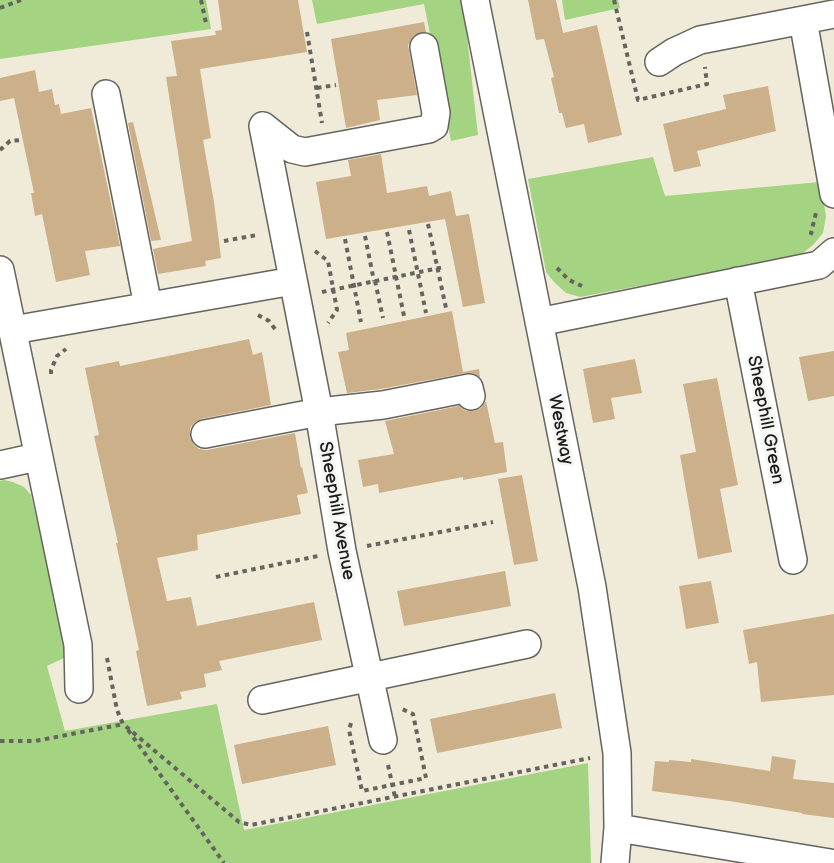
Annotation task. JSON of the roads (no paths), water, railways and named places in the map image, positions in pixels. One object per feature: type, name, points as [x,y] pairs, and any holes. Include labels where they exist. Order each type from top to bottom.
[{"type":"street","name":"Westway","points":[[475,0],[592,587],[617,753],[618,828],[615,863]]},
{"type":"street","points":[[659,62],[700,40],[834,14]]},
{"type":"street","points":[[803,20],[825,200]]},
{"type":"street","name":"Sheephill Avenue","points":[[383,740],[342,551],[319,412],[263,126],[292,149],[305,152],[429,129],[434,126],[436,114],[424,47]]},
{"type":"street","points":[[106,94],[148,306]]},
{"type":"street","points":[[539,322],[819,265],[826,245]]},
{"type":"street","points":[[0,270],[7,317],[78,645],[79,689]]},
{"type":"street","name":"Sheephill Green","points":[[738,281],[793,560]]},
{"type":"street","points":[[7,317],[148,306],[295,289]]},
{"type":"street","points":[[205,434],[319,412],[383,405],[469,388],[471,396]]},
{"type":"street","points":[[0,465],[37,457]]},
{"type":"street","points":[[262,700],[527,644]]},
{"type":"street","points":[[618,828],[830,863]]}]
